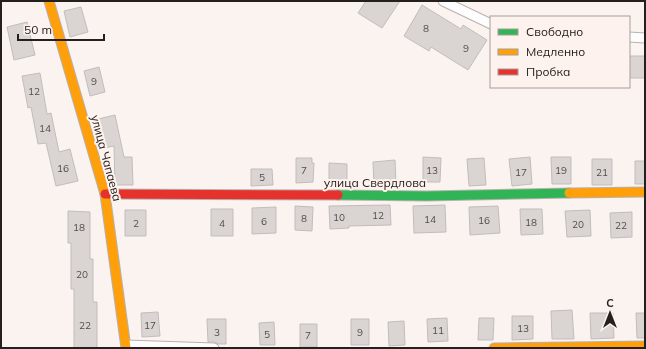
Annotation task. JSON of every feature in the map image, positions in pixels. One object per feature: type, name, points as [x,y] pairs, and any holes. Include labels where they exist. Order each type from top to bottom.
[{"type":"street","name":"улица Чапаева","points":[[49,1],[105,194],[126,347]]},
{"type":"street","points":[[443,1],[490,24]]},
{"type":"street","points":[[630,37],[645,38]]},
{"type":"street","name":"улица Свердлова","points":[[105,194],[427,196],[645,192]]},
{"type":"street","points":[[494,348],[645,346]]},
{"type":"street","points":[[126,347],[214,348]]},
{"type":"building","points":[[366,1],[400,1],[382,28],[358,13]]},
{"type":"building","points":[[422,5],[461,29],[463,25],[487,40],[468,70],[431,47],[429,51],[404,36]]},
{"type":"building","points":[[81,7],[88,32],[70,37],[64,11]]},
{"type":"building","points":[[27,22],[35,55],[14,60],[7,27]]},
{"type":"building","points":[[630,56],[645,56],[645,78],[630,78]]},
{"type":"building","points":[[99,67],[105,92],[90,96],[84,71]]},
{"type":"building","points":[[40,73],[47,114],[51,113],[59,152],[70,149],[78,181],[56,186],[46,143],[38,144],[31,107],[28,108],[22,76]]},
{"type":"building","points":[[115,115],[124,157],[132,157],[133,185],[115,185],[114,146],[104,148],[98,119]]},
{"type":"building","points":[[423,157],[441,158],[440,182],[423,182]]},
{"type":"building","points":[[530,157],[532,184],[512,186],[509,159]]},
{"type":"building","points":[[551,157],[571,157],[571,184],[552,184]]},
{"type":"building","points":[[296,158],[312,158],[312,163],[314,163],[313,182],[296,183]]},
{"type":"building","points":[[484,158],[486,185],[469,186],[467,159]]},
{"type":"building","points":[[592,159],[612,159],[612,185],[592,185]]},
{"type":"building","points":[[395,160],[396,185],[374,186],[373,162]]},
{"type":"building","points":[[635,161],[645,161],[645,184],[635,184]]},
{"type":"building","points":[[329,163],[347,164],[347,183],[329,182]]},
{"type":"building","points":[[251,169],[272,169],[273,185],[251,186]]},
{"type":"building","points":[[390,205],[391,225],[349,226],[349,228],[330,229],[329,206]]},
{"type":"building","points":[[445,205],[446,232],[414,233],[413,206]]},
{"type":"building","points":[[295,206],[313,207],[312,231],[295,230]]},
{"type":"building","points":[[498,206],[500,233],[470,235],[469,207]]},
{"type":"building","points":[[276,207],[276,233],[252,234],[252,208]]},
{"type":"building","points":[[211,209],[233,209],[233,236],[211,236]]},
{"type":"building","points":[[520,209],[542,209],[543,234],[521,235]]},
{"type":"building","points":[[125,210],[146,210],[146,236],[125,236]]},
{"type":"building","points":[[590,210],[591,236],[567,237],[565,211]]},
{"type":"building","points":[[68,211],[90,212],[90,259],[93,259],[93,302],[97,302],[97,348],[74,348],[74,289],[71,289],[71,243],[68,243]]},
{"type":"building","points":[[632,212],[632,237],[611,238],[610,213]]},
{"type":"building","points":[[572,310],[574,339],[552,339],[551,311]]},
{"type":"building","points":[[158,312],[160,336],[142,337],[141,313]]},
{"type":"building","points":[[590,313],[613,313],[614,338],[591,339]]},
{"type":"building","points":[[636,313],[645,313],[645,338],[637,338]]},
{"type":"building","points":[[512,316],[533,316],[533,339],[512,340]]},
{"type":"building","points":[[447,318],[448,341],[428,342],[427,319]]},
{"type":"building","points":[[479,318],[494,318],[493,340],[478,340]]},
{"type":"building","points":[[207,319],[226,319],[226,344],[208,342]]},
{"type":"building","points":[[351,319],[369,319],[369,345],[351,345]]},
{"type":"building","points":[[404,321],[405,345],[389,346],[388,322]]},
{"type":"building","points":[[274,322],[275,345],[260,345],[259,323]]},
{"type":"building","points":[[300,324],[317,324],[317,347],[300,347]]},
{"type":"traffic: fast","points":[[338,195],[427,196],[569,193]]},
{"type":"traffic: slow","points":[[49,1],[105,194],[126,348]]},
{"type":"traffic: slow","points":[[569,193],[645,192]]},
{"type":"traffic: slow","points":[[494,348],[645,346]]},
{"type":"traffic: jam","points":[[105,194],[338,195]]}]
